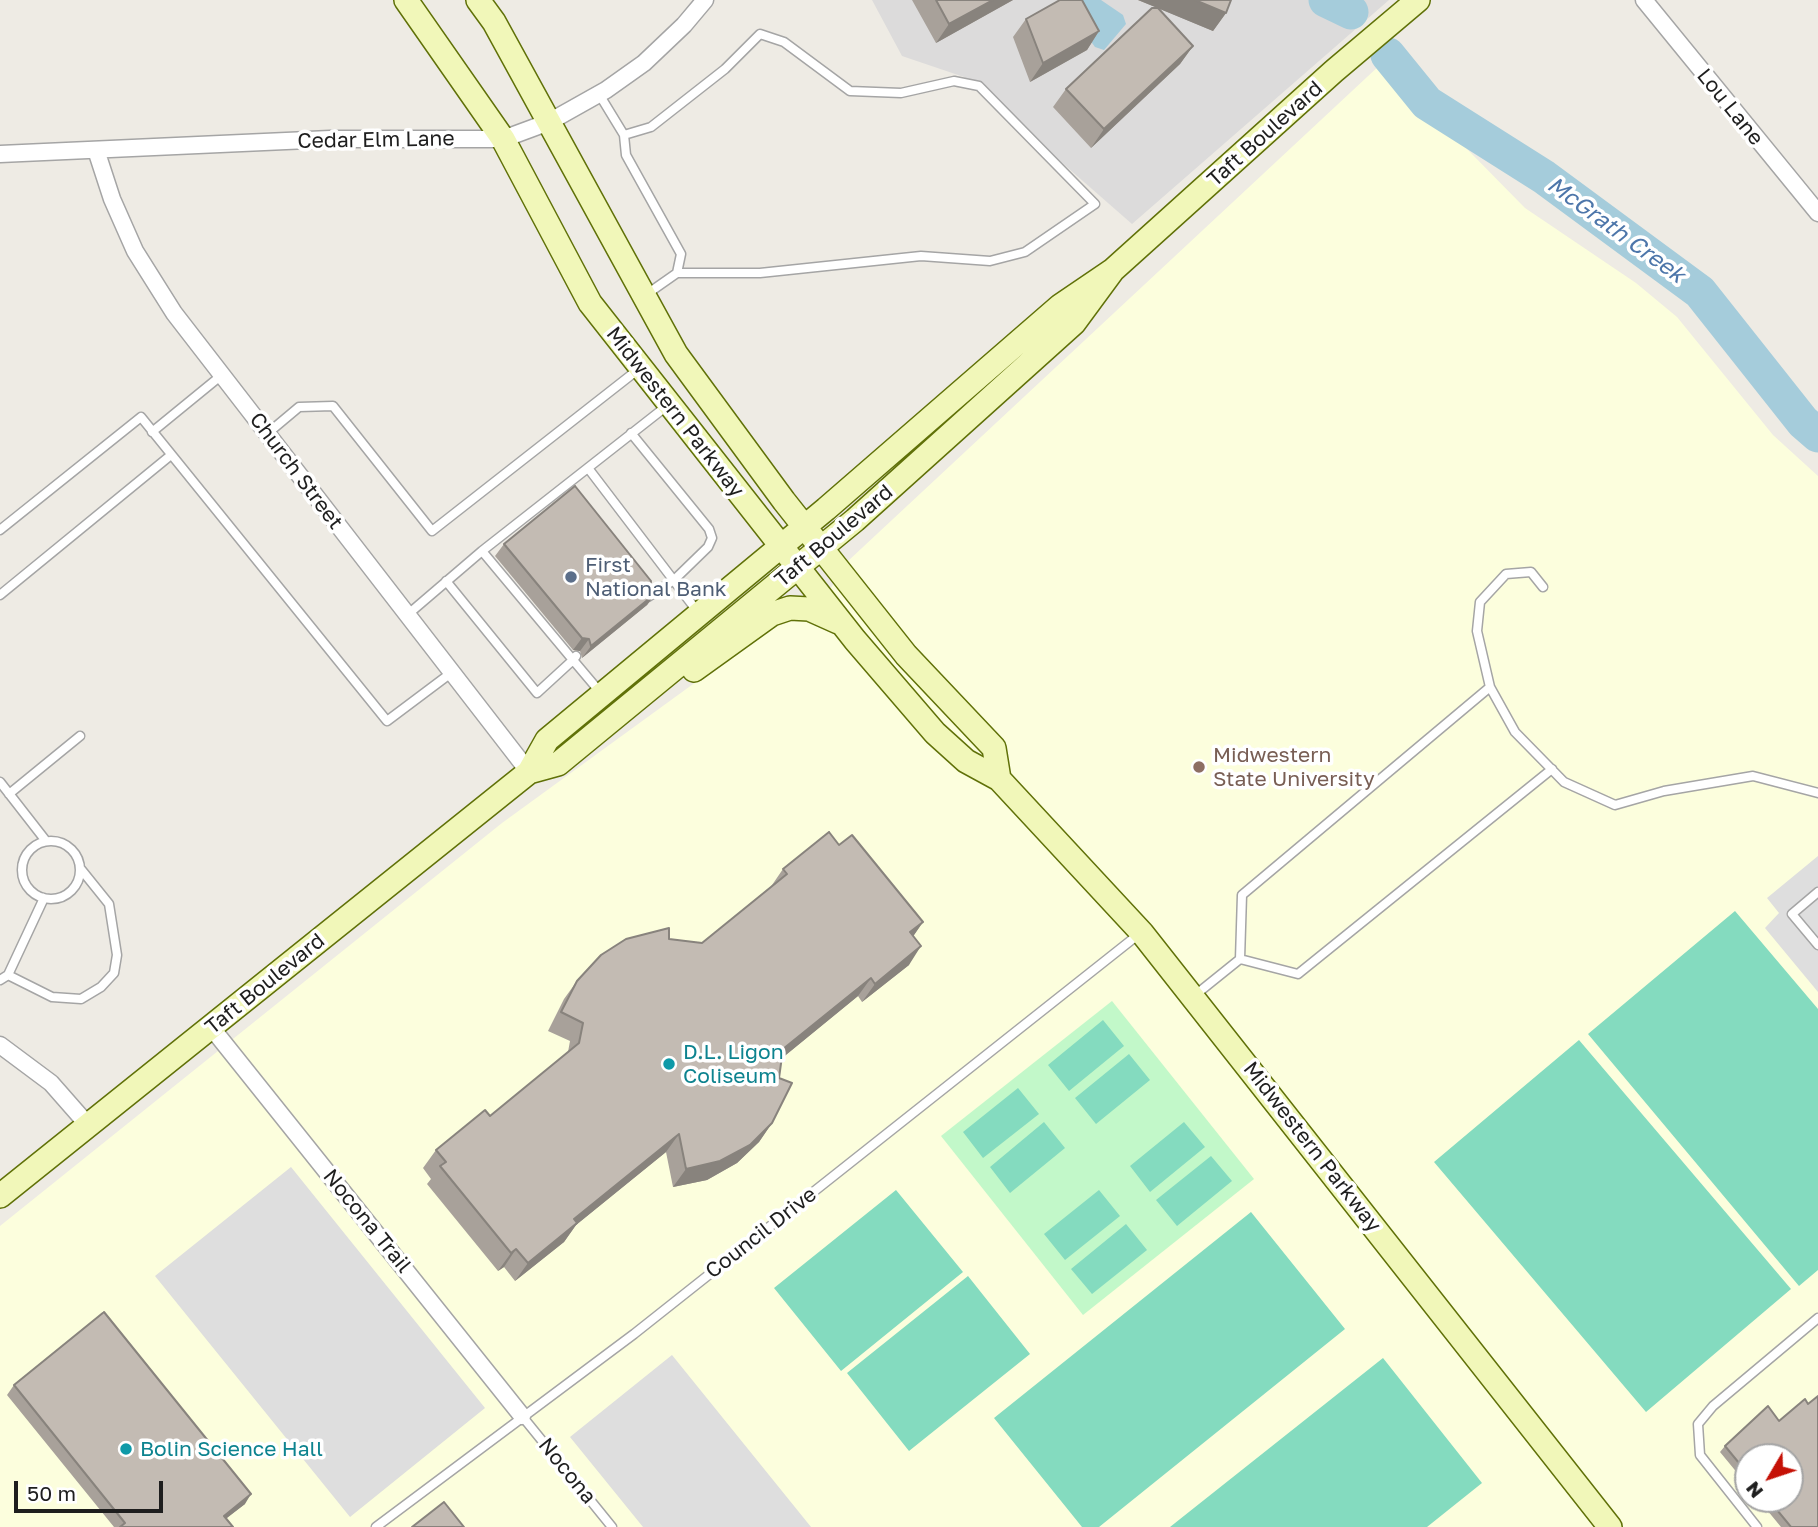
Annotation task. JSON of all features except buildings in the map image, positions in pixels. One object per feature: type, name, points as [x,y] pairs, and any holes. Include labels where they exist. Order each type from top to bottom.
[{"type":"main road","name":"Midwestern Parkway","points":[[406,0],[503,139],[590,303],[642,366],[842,625],[935,733],[966,761],[999,779],[1142,933],[1610,1527]]},
{"type":"main road","name":"Midwestern Parkway","points":[[478,0],[494,23],[676,354],[804,527],[906,656],[994,748],[999,779]]},
{"type":"main road","name":"Taft Boulevard","points":[[0,1196],[529,772],[547,740],[601,693],[804,527],[1060,306],[1113,270],[1334,71],[1418,0]]},
{"type":"main road","name":"Taft Boulevard","points":[[529,772],[558,764],[821,548],[1074,323],[1113,270]]},
{"type":"main road","points":[[583,743],[678,682],[772,614],[790,608],[809,608],[827,614],[842,625]]},
{"type":"street","name":"Cedar Elm Lane","points":[[0,154],[330,139],[503,139],[549,122],[599,94],[644,63],[684,25],[705,0]]},
{"type":"street","name":"Lou Lane","points":[[1644,0],[1818,212]]},
{"type":"street","name":"Church Street","points":[[96,150],[112,199],[135,251],[174,313],[529,772]]},
{"type":"street","name":"Nocona Trail","points":[[211,1027],[522,1416]]},
{"type":"street","points":[[0,1045],[51,1083],[87,1124]]},
{"type":"lane","points":[[624,135],[651,127],[725,69],[760,34],[784,42],[850,91],[901,93],[954,81],[979,86],[1095,204],[1025,252],[990,261],[921,256],[760,273],[677,273],[645,296]]},
{"type":"lane","points":[[599,94],[624,135],[626,155],[681,254],[677,273]]},
{"type":"lane","points":[[268,433],[299,407],[332,406],[432,531],[642,366]]},
{"type":"lane","points":[[152,432],[223,374]]},
{"type":"lane","points":[[406,616],[482,551],[671,404]]},
{"type":"lane","points":[[0,530],[141,417],[387,721],[451,673]]},
{"type":"lane","points":[[631,433],[709,529],[712,538],[708,547],[674,580],[646,599]]},
{"type":"lane","points":[[0,595],[171,455]]},
{"type":"lane","points":[[588,468],[699,613]]},
{"type":"lane","points":[[482,551],[575,658],[601,693]]},
{"type":"lane","points":[[1543,587],[1531,572],[1506,574],[1480,602],[1477,631],[1490,687],[1515,732],[1564,782],[1615,806],[1664,791],[1753,776],[1818,793]]},
{"type":"lane","points":[[446,581],[537,693],[575,658]]},
{"type":"lane","points":[[1194,996],[1240,959],[1242,895],[1490,687]]},
{"type":"lane","points":[[9,794],[80,736]]},
{"type":"lane","points":[[1240,959],[1298,974],[1552,769]]},
{"type":"lane","points":[[0,782],[46,841],[65,845],[73,851],[79,868],[109,904],[117,954],[114,973],[101,987],[81,999],[52,997],[4,977],[44,898]]},
{"type":"lane","points":[[46,841],[29,851],[22,870],[29,888],[44,898],[61,897],[75,885],[79,868]]},
{"type":"lane","points":[[1818,892],[1792,914],[1818,945]]},
{"type":"lane","name":"Council Drive","points":[[376,1527],[634,1334],[1142,933]]},
{"type":"lane","points":[[1757,1527],[1700,1455],[1698,1424],[1713,1406],[1818,1318]]},
{"type":"lane","name":"Nocona","points":[[522,1416],[612,1527]]},
{"type":"shaded area","points":[[872,0],[1389,0],[1132,224],[964,77],[902,56]]},
{"type":"shaded area","name":"Midwestern State University","points":[[1381,64],[1431,121],[1466,148],[1525,208],[1636,283],[1677,317],[1773,435],[1818,476],[1818,1527],[0,1527],[0,1226],[502,823],[766,631],[790,617],[813,616],[848,561]]},
{"type":"shaded area","points":[[1818,856],[1818,992],[1765,928],[1779,913],[1767,898]]},
{"type":"shaded area","points":[[291,1167],[485,1408],[350,1517],[155,1276]]},
{"type":"shaded area","points":[[672,1355],[811,1527],[643,1527],[570,1437]]},
{"type":"green space","points":[[1735,911],[1818,1009],[1818,1270],[1799,1286],[1588,1034]]},
{"type":"green space","points":[[1112,1001],[1254,1179],[1083,1315],[941,1136]]},
{"type":"green space","points":[[1103,1020],[1124,1046],[1069,1091],[1048,1065]]},
{"type":"green space","points":[[1579,1040],[1791,1289],[1646,1412],[1434,1162]]},
{"type":"green space","points":[[1129,1054],[1150,1080],[1096,1124],[1075,1098]]},
{"type":"green space","points":[[1018,1088],[1039,1114],[983,1158],[963,1132]]},
{"type":"green space","points":[[1044,1122],[1065,1148],[1010,1193],[990,1167]]},
{"type":"green space","points":[[1184,1122],[1205,1147],[1150,1192],[1130,1166]]},
{"type":"green space","points":[[1211,1156],[1232,1181],[1177,1226],[1156,1200]]},
{"type":"green space","points":[[896,1190],[963,1272],[841,1371],[774,1288]]},
{"type":"green space","points":[[1099,1190],[1120,1216],[1065,1260],[1044,1234]]},
{"type":"green space","points":[[1251,1212],[1345,1329],[1099,1527],[1082,1527],[994,1418]]},
{"type":"green space","points":[[1126,1224],[1147,1250],[1092,1294],[1071,1269]]},
{"type":"green space","points":[[968,1276],[1030,1354],[909,1451],[847,1373]]},
{"type":"green space","points":[[1383,1358],[1482,1483],[1427,1527],[1170,1527]]},
{"type":"water","points":[[1075,0],[1101,0],[1123,15],[1126,24],[1104,50],[1095,47],[1087,36]]},
{"type":"waterway","name":"McGrath Creek","points":[[1326,0],[1351,12]]},
{"type":"waterway","name":"McGrath Creek","points":[[1388,55],[1427,103],[1544,177],[1700,292],[1803,422],[1818,435]]},
{"type":"place","name":"First National Bank","points":[[571,577]]},
{"type":"place","name":"Midwestern State University","points":[[1199,767]]},
{"type":"place","name":"D.L. Ligon Coliseum","points":[[669,1064]]},
{"type":"place","name":"Bolin Science Hall","points":[[126,1449]]}]
